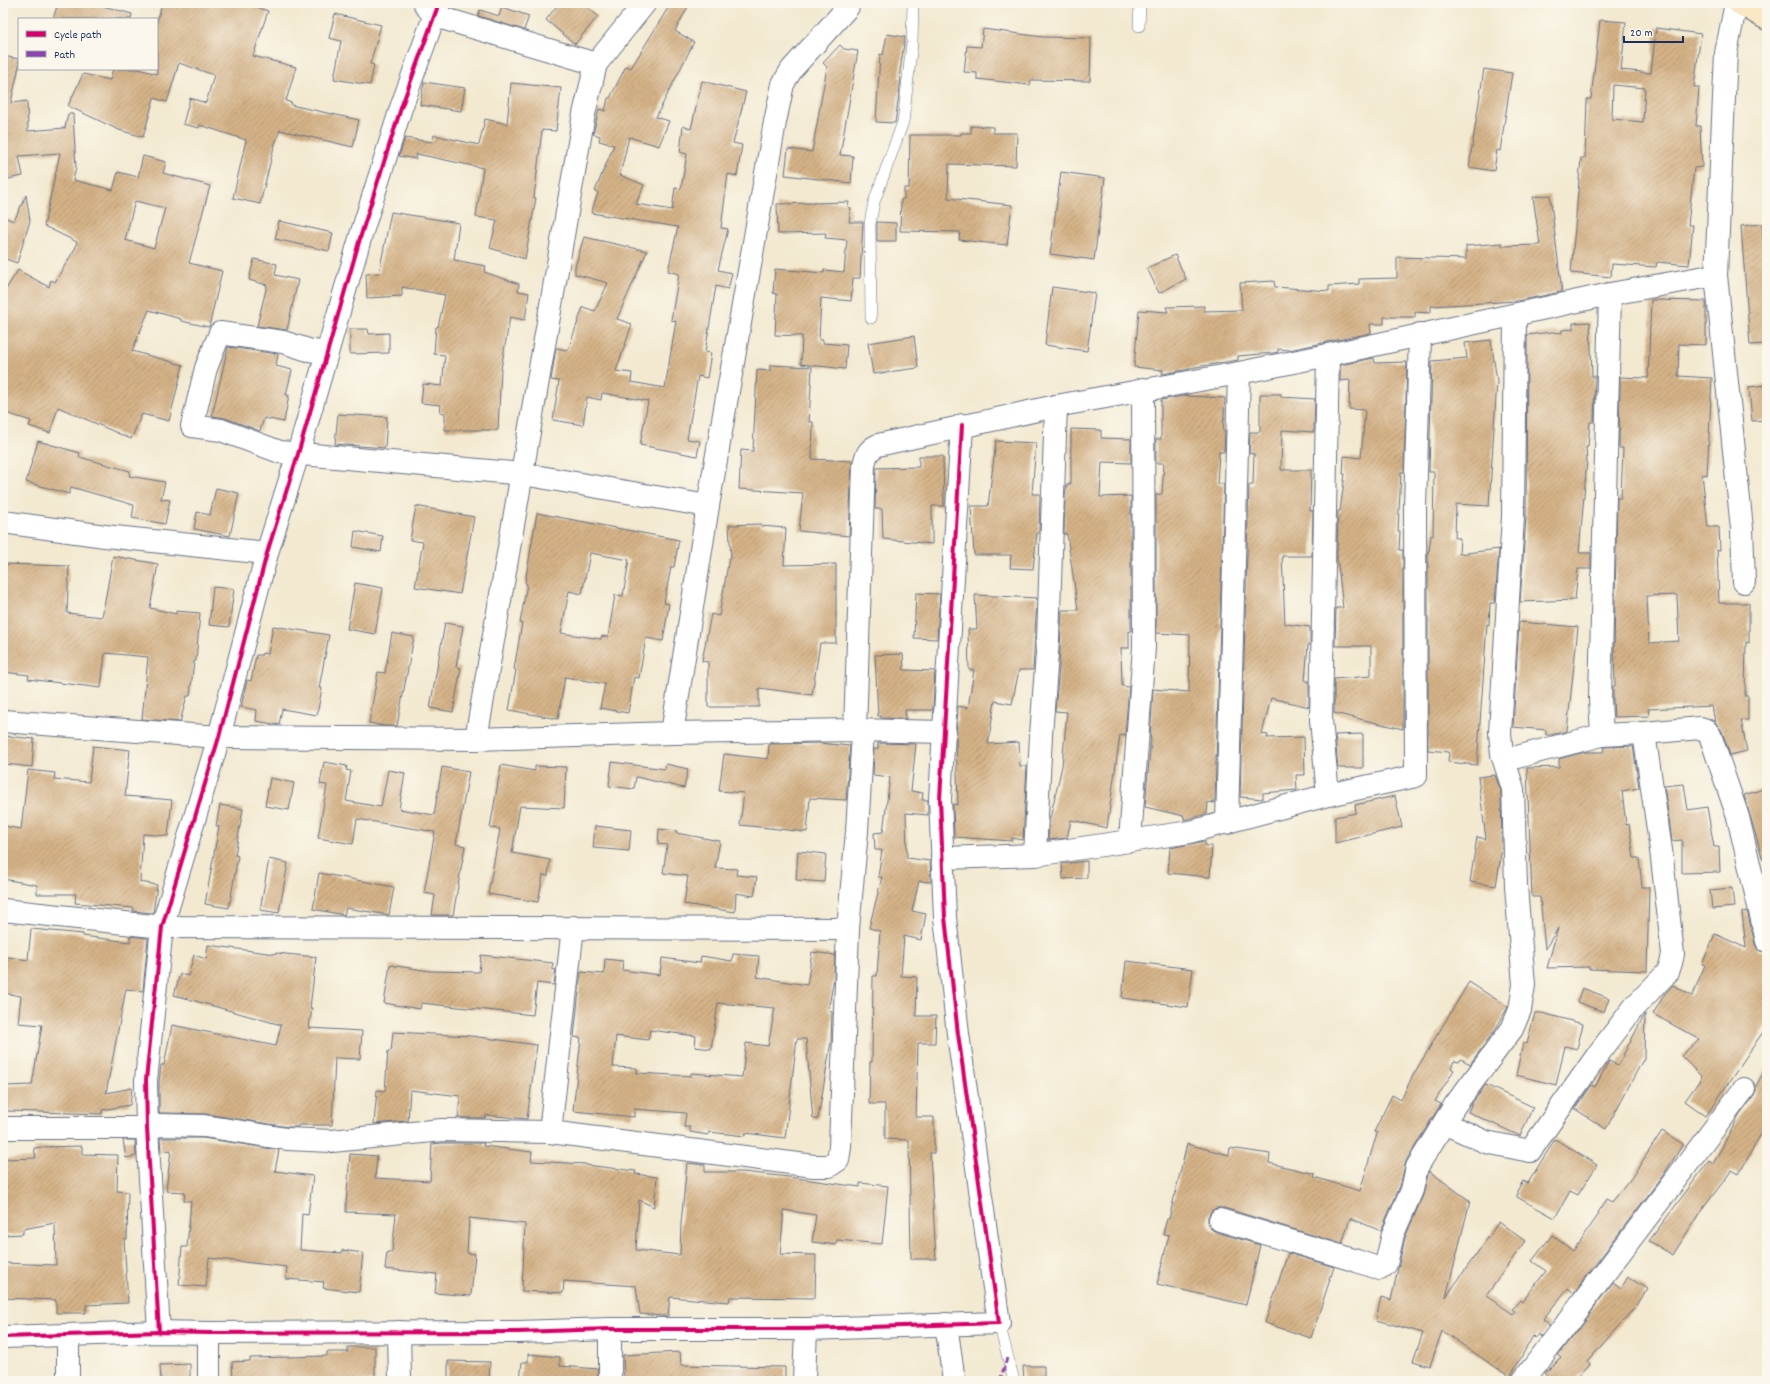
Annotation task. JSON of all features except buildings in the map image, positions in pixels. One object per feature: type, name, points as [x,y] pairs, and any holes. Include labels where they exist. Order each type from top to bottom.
[{"type":"main road","points":[[1739,3],[1767,19]]},
{"type":"street","points":[[476,739],[584,114],[596,64],[645,3]]},
{"type":"street","points":[[1736,3],[1725,59],[1716,275],[1742,529],[1744,582]]},
{"type":"street","points":[[159,1332],[147,1128],[146,1080],[162,927],[219,737],[267,553],[432,7],[596,64]]},
{"type":"street","points":[[672,733],[708,506],[783,84],[792,69],[848,7]]},
{"type":"street","points":[[3,1128],[147,1128],[161,1125],[204,1126],[287,1140],[332,1141],[442,1130],[550,1132],[814,1166],[829,1166],[838,1160],[840,1147],[848,929],[857,831],[866,456],[870,449],[878,445],[1056,406],[1239,373],[1610,294],[1716,275]]},
{"type":"street","points":[[1602,735],[1600,699],[1610,294]]},
{"type":"street","points":[[1220,1220],[1380,1269],[1386,1264],[1393,1234],[1412,1190],[1417,1167],[1455,1105],[1512,1029],[1520,1010],[1524,986],[1516,886],[1513,789],[1505,760],[1500,733],[1513,517],[1515,315]]},
{"type":"street","points":[[327,353],[308,350],[283,342],[220,333],[206,368],[192,426],[221,430],[280,452],[523,474],[708,506]]},
{"type":"street","points":[[942,858],[1035,855],[1190,832],[1328,795],[1416,776],[1415,508],[1420,334]]},
{"type":"street","points":[[1328,355],[1321,720],[1328,795]]},
{"type":"street","points":[[1227,823],[1239,373]]},
{"type":"street","points":[[1130,840],[1144,647],[1143,390]]},
{"type":"street","points":[[1035,855],[1041,735],[1048,640],[1056,406]]},
{"type":"street","points":[[3,1337],[159,1332],[518,1332],[610,1329],[806,1329],[999,1323],[958,1034],[945,917],[942,858],[940,799],[962,426]]},
{"type":"street","points":[[3,522],[105,536],[267,553]]},
{"type":"street","points":[[3,721],[219,737],[476,739],[672,733],[859,731],[944,732]]},
{"type":"street","points":[[1505,760],[1602,735],[1644,734],[1700,728],[1706,730],[1710,735],[1738,817],[1767,941]]},
{"type":"street","points":[[1444,1123],[1486,1142],[1530,1151],[1599,1053],[1635,1006],[1668,972],[1673,954],[1661,850],[1644,734]]},
{"type":"street","points":[[3,910],[162,927],[848,929]]},
{"type":"street","points":[[550,1132],[573,927]]},
{"type":"street","points":[[1523,1381],[1744,1088]]},
{"type":"street","points":[[946,1324],[954,1381]]},
{"type":"street","points":[[610,1329],[610,1381]]},
{"type":"street","points":[[804,1381],[806,1329]]},
{"type":"street","points":[[399,1332],[400,1381]]},
{"type":"street","points":[[209,1333],[209,1381]]},
{"type":"street","points":[[68,1336],[68,1381]]},
{"type":"lane","points":[[871,318],[870,224],[874,202],[903,122],[912,43],[913,3]]},
{"type":"lane","points":[[1139,26],[1140,3]]},
{"type":"lane","points":[[999,1323],[1014,1381]]},
{"type":"marked path","points":[[1000,1381],[1007,1358]]},
{"type":"cycle path","points":[[159,1332],[147,1128],[146,1080],[162,927],[219,737],[267,553],[298,454],[361,235],[401,108],[439,3]]},
{"type":"cycle path","points":[[3,1337],[159,1332],[518,1332],[610,1329],[806,1329],[999,1323],[958,1034],[945,917],[940,799],[962,425]]}]
